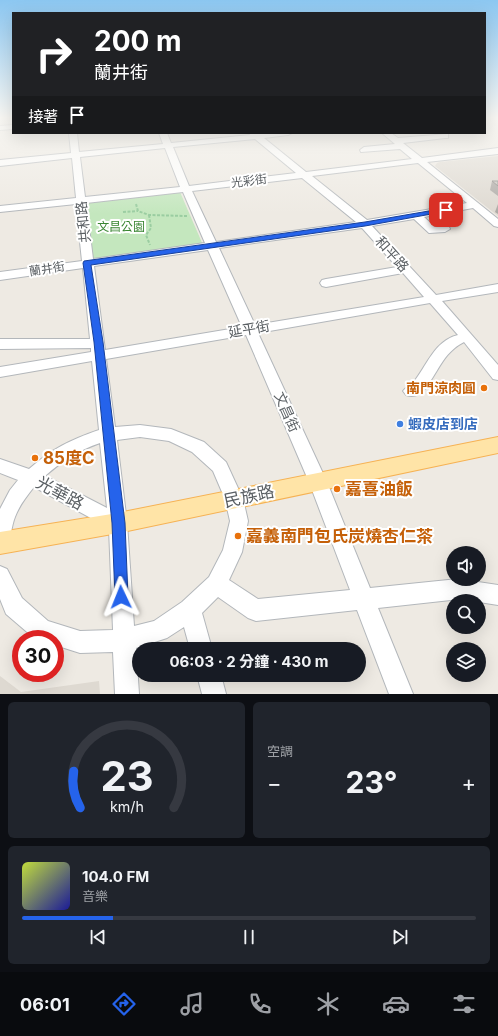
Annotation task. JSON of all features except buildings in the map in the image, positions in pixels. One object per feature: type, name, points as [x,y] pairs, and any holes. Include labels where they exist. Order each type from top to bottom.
[{"type":"main road","name":"民族路","points":[[0,543],[118,523],[498,445]]},
{"type":"street","name":"共和路","points":[[74,149],[87,263],[99,349],[118,523],[123,641],[127,694]]},
{"type":"street","points":[[0,163],[75,155],[107,149]]},
{"type":"street","name":"文昌街","points":[[170,149],[186,189],[318,482],[401,694]]},
{"type":"street","name":"和平路","points":[[272,149],[365,224],[467,337],[498,375]]},
{"type":"street","points":[[407,149],[498,224]]},
{"type":"street","name":"光彩街","points":[[0,209],[186,189],[498,151]]},
{"type":"street","name":"蘭井街","points":[[0,276],[365,224],[474,205]]},
{"type":"street","points":[[416,215],[433,231],[445,229]]},
{"type":"street","points":[[326,283],[406,269]]},
{"type":"street","name":"延平街","points":[[0,372],[99,349],[250,329],[498,288]]},
{"type":"street","points":[[411,392],[417,388],[446,346],[458,338],[467,337]]},
{"type":"street","points":[[0,344],[99,349]]},
{"type":"street","points":[[0,543],[5,518],[16,496],[31,477],[54,458],[80,443],[108,434],[140,431],[171,435],[198,447],[220,467],[234,499],[238,521],[232,552],[216,584],[190,610],[159,630],[123,641],[80,642],[42,630],[14,606],[0,576]]},
{"type":"street","name":"光華路","points":[[0,466],[31,477],[118,523]]},
{"type":"street","points":[[216,584],[256,610],[460,589],[498,595]]},
{"type":"street","points":[[190,610],[199,642]]},
{"type":"street","points":[[211,682],[214,694]]},
{"type":"path","points":[[136,202],[138,211]]},
{"type":"path","points":[[123,212],[138,211],[149,215],[187,216],[190,223]]},
{"type":"path","points":[[149,215],[152,228],[146,235],[152,250]]},
{"type":"shaded area","points":[[498,156],[498,216],[435,166],[440,162]]},
{"type":"shaded area","points":[[0,676],[21,692],[99,681],[100,694],[0,694]]},
{"type":"green space","name":"文昌公園","points":[[180,192],[203,245],[92,260],[85,202]]},
{"type":"place","name":"南門涼肉圓","points":[[484,388]]},
{"type":"place","name":"蝦皮店到店","points":[[400,424]]},
{"type":"place","name":"85度C","points":[[35,458]]},
{"type":"place","name":"嘉喜油飯","points":[[337,489]]},
{"type":"place","name":"嘉義南門包氏炭燒杏仁茶","points":[[238,536]]},
{"type":"route","points":[[121,597],[118,523],[98,342],[87,263],[365,224],[446,210]]}]
